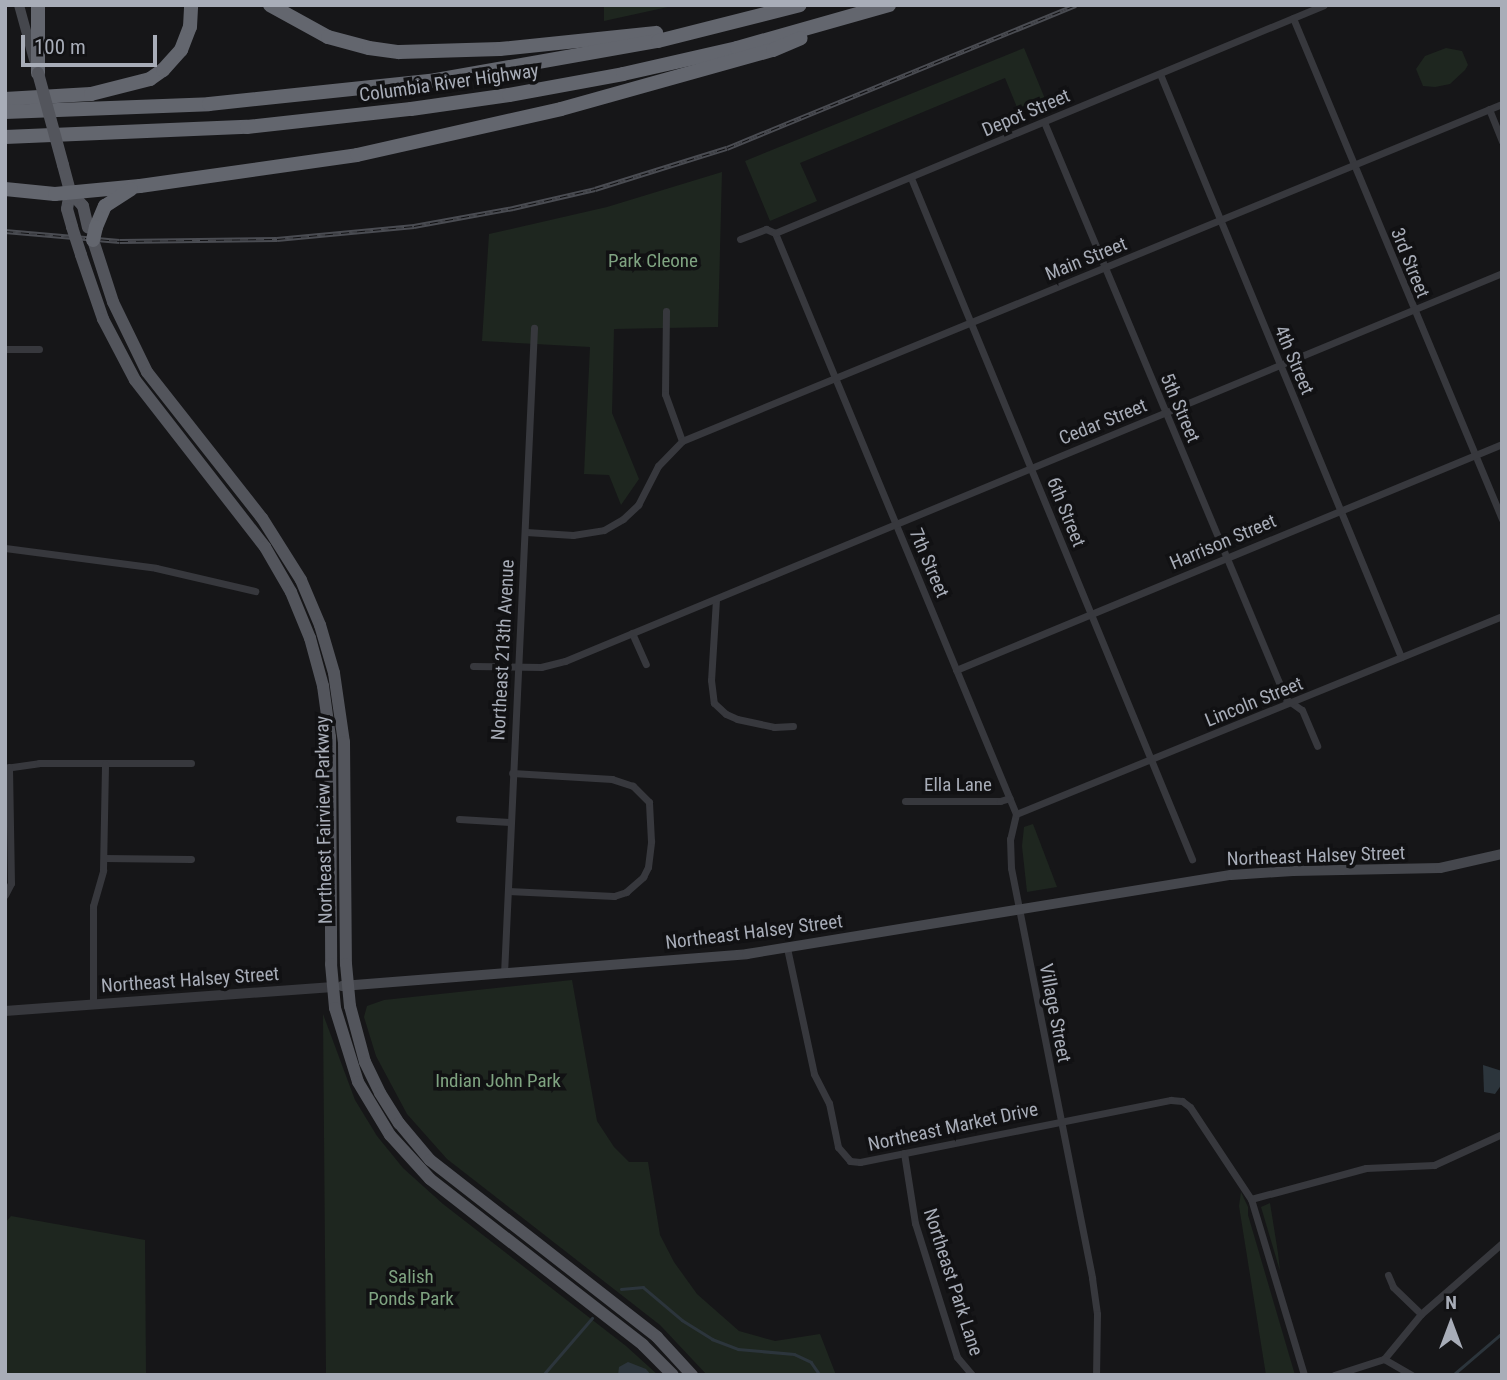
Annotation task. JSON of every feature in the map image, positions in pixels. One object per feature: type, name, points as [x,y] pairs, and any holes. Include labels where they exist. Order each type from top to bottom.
[{"type":"highway","points":[[37,5],[38,72]]},
{"type":"highway","points":[[5,100],[91,94],[150,79],[163,70],[181,50],[190,27],[191,5]]},
{"type":"highway","points":[[270,5],[328,37],[369,48],[400,52],[500,49],[716,27]]},
{"type":"highway","name":"Columbia River Highway","points":[[5,112],[182,106],[373,88],[528,66],[716,27],[800,5]]},
{"type":"highway","name":"Columbia River Highway","points":[[5,137],[235,127],[411,109],[623,74],[737,48],[889,5]]},
{"type":"highway","points":[[5,189],[46,194],[140,186],[312,163],[470,131],[773,50],[854,16]]},
{"type":"highway","points":[[92,231],[104,206],[118,195],[140,186]]},
{"type":"main road","name":"Northeast Fairview Parkway","points":[[19,5],[70,192],[67,209],[103,319],[135,380],[265,547],[291,592],[310,638],[323,686],[330,737],[333,986],[340,1030],[358,1082],[390,1135],[409,1158],[454,1199],[643,1345],[673,1375]]},
{"type":"main road","name":"Northeast Fairview Parkway","points":[[70,192],[83,206],[97,255],[129,341],[147,372],[262,518],[292,564],[320,625],[338,688],[344,742],[348,985],[350,1006],[365,1062],[389,1107],[414,1143],[448,1175],[657,1337],[692,1375]]},
{"type":"main road","name":"Northeast Halsey Street","points":[[333,986],[703,958],[787,948],[1231,875],[1293,870],[1440,868],[1502,854]]},
{"type":"street","name":"Depot Street","points":[[740,239],[766,229],[775,233],[1324,5]]},
{"type":"street","name":"3rd Street","points":[[1293,18],[1412,309],[1502,519]]},
{"type":"street","name":"4th Street","points":[[1160,74],[1401,657]]},
{"type":"street","name":"Main Street","points":[[682,441],[1502,104]]},
{"type":"street","points":[[1489,109],[1502,141]]},
{"type":"street","name":"5th Street","points":[[1044,122],[1103,269],[1286,699],[1302,710],[1317,746]]},
{"type":"street","name":"6th Street","points":[[911,178],[1192,859]]},
{"type":"street","name":"7th Street","points":[[775,233],[1016,814]]},
{"type":"street","name":"Cedar Street","points":[[473,666],[541,667],[565,661],[897,526],[1502,273]]},
{"type":"street","points":[[526,532],[583,535],[614,525],[638,505],[658,466],[682,441],[665,394],[666,311]]},
{"type":"street","name":"Northeast 213th Avenue","points":[[505,974],[534,328]]},
{"type":"street","points":[[5,349],[39,349]]},
{"type":"street","name":"Harrison Street","points":[[956,670],[1502,444]]},
{"type":"street","points":[[5,548],[156,568],[255,591]]},
{"type":"street","points":[[716,599],[711,680],[714,702],[726,715],[737,719],[774,727],[793,726]]},
{"type":"street","name":"Lincoln Street","points":[[1016,814],[1502,616]]},
{"type":"street","points":[[632,633],[646,664]]},
{"type":"street","points":[[6,895],[10,883],[7,768],[39,763],[191,763]]},
{"type":"street","points":[[93,1004],[93,906],[104,858],[105,764]]},
{"type":"street","points":[[508,891],[614,896],[626,892],[643,877],[650,848],[649,803],[633,786],[612,779],[512,773]]},
{"type":"street","name":"Ella Lane","points":[[905,801],[999,801],[1010,798]]},
{"type":"street","points":[[1016,814],[1009,854],[1018,910]]},
{"type":"street","points":[[459,819],[510,822]]},
{"type":"street","points":[[104,858],[191,859]]},
{"type":"street","name":"Village Street","points":[[1018,910],[1095,1296],[1096,1375]]},
{"type":"street","name":"Northeast Market Drive","points":[[787,948],[810,1058],[829,1103],[838,1147],[844,1156],[860,1162],[1060,1121],[1171,1100],[1182,1101],[1189,1107],[1251,1199]]},
{"type":"street","name":"Northeast Halsey Street","points":[[5,1011],[333,986]]},
{"type":"street","points":[[1304,1375],[1251,1199],[1366,1168],[1434,1165],[1502,1134]]},
{"type":"street","name":"Northeast Park Lane","points":[[904,1153],[915,1223],[957,1357],[972,1375]]},
{"type":"street","points":[[1334,1375],[1384,1359],[1421,1314],[1502,1243]]},
{"type":"street","points":[[1388,1275],[1393,1287],[1421,1314]]},
{"type":"street","points":[[1384,1359],[1412,1375]]},
{"type":"green space","points":[[604,5],[677,5],[604,21]]},
{"type":"green space","points":[[1024,48],[1048,106],[1021,117],[1005,78],[800,163],[817,201],[770,221],[745,161]]},
{"type":"green space","points":[[1446,48],[1462,51],[1468,65],[1465,70],[1450,84],[1423,86],[1416,69],[1425,56]]},
{"type":"green space","name":"Park Cleone","points":[[722,172],[718,327],[614,329],[612,413],[639,479],[621,505],[609,475],[584,474],[590,347],[482,341],[489,234],[607,207]]},
{"type":"green space","points":[[1033,824],[1057,887],[1027,892],[1022,846],[1024,827]]},
{"type":"green space","name":"Indian John Park","points":[[572,980],[597,1121],[614,1147],[629,1162],[648,1162],[660,1235],[674,1262],[697,1294],[739,1331],[775,1341],[820,1334],[836,1375],[707,1375],[660,1325],[447,1159],[407,1114],[376,1056],[364,1017],[367,1006],[384,1000]]},
{"type":"green space","name":"Salish Ponds Park","points":[[323,1014],[355,1100],[377,1136],[403,1168],[443,1204],[626,1346],[658,1375],[326,1375]]},
{"type":"green space","points":[[1241,1192],[1248,1207],[1248,1215],[1295,1375],[1266,1375],[1239,1206]]},
{"type":"green space","points":[[1270,1203],[1278,1253],[1280,1271],[1261,1207]]},
{"type":"green space","points":[[11,1216],[145,1240],[146,1375],[5,1375],[5,1223]]},
{"type":"shaded area","points":[[1483,1065],[1502,1071],[1502,1084],[1495,1094],[1484,1092]]},
{"type":"shaded area","points":[[628,1362],[646,1369],[651,1375],[618,1375],[619,1367]]},
{"type":"waterway","points":[[621,1289],[643,1287],[682,1320],[712,1339],[738,1349],[794,1354],[811,1362],[820,1375]]},
{"type":"waterway","points":[[543,1375],[592,1318]]},
{"type":"waterway","points":[[1453,1375],[1502,1333]]},
{"type":"railway","points":[[5,231],[120,241],[277,239],[414,226],[513,208],[595,189],[727,148],[1076,5]]}]
